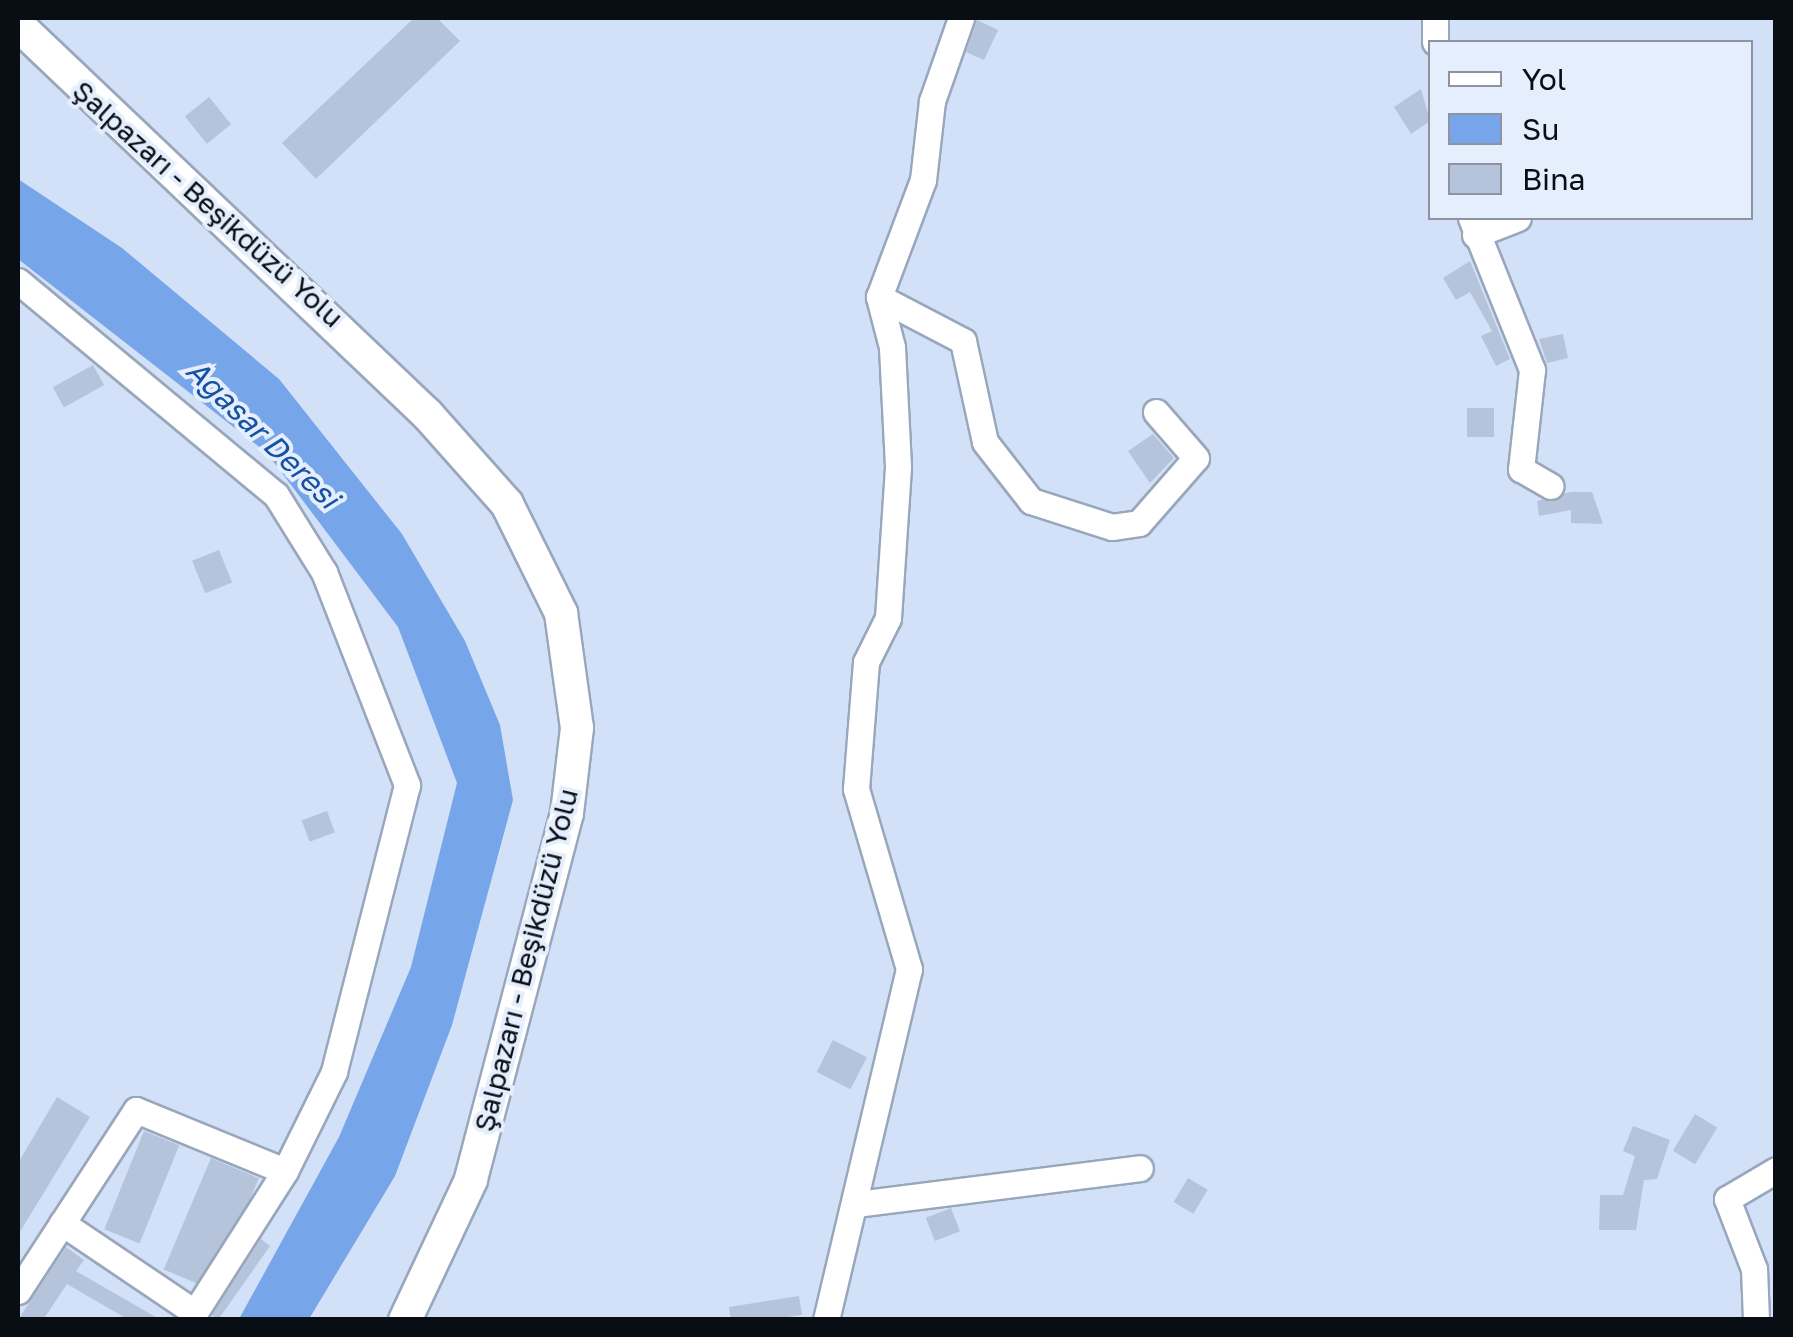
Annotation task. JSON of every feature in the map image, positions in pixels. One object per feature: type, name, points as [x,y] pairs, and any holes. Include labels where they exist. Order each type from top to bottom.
[{"type":"main road","name":"Şalpazarı - Beşikdüzü Yolu","points":[[18,25],[428,415],[507,504],[561,613],[577,728],[567,813],[471,1180],[405,1320]]},
{"type":"street","points":[[826,1320],[909,969],[856,789],[866,662],[888,618],[898,466],[892,346],[878,297],[923,180],[932,101],[961,18]]},
{"type":"street","points":[[1507,220],[1473,226],[1532,370],[1521,469],[1551,486]]},
{"type":"street","points":[[18,281],[276,494],[324,572],[407,785],[334,1072],[285,1171],[192,1316],[62,1223]]},
{"type":"street","points":[[878,297],[964,341],[986,442],[1030,500],[1112,527],[1139,522],[1196,458],[1156,412]]},
{"type":"street","points":[[18,1291],[136,1110],[285,1171]]},
{"type":"street","points":[[856,1204],[1140,1168]]},
{"type":"street","points":[[1756,1320],[1754,1269],[1727,1199],[1776,1170]]},
{"type":"water","name":"Ağasar Deresi","points":[[18,179],[122,248],[279,379],[402,534],[465,641],[500,725],[513,800],[452,1025],[395,1176],[309,1319],[239,1319],[339,1137],[411,967],[457,783],[398,627],[267,453],[18,259]]},
{"type":"building","points":[[414,18],[437,18],[460,41],[316,179],[282,143]]},
{"type":"building","points":[[977,20],[998,30],[984,60],[966,52]]},
{"type":"building","points":[[1421,89],[1428,122],[1411,134],[1394,107]]},
{"type":"building","points":[[209,97],[231,124],[207,144],[185,117]]},
{"type":"building","points":[[1470,261],[1510,359],[1496,366],[1481,336],[1492,331],[1470,292],[1456,300],[1443,278]]},
{"type":"building","points":[[1563,334],[1568,358],[1547,363],[1539,339]]},
{"type":"building","points":[[93,365],[104,385],[64,407],[53,387]]},
{"type":"building","points":[[1467,408],[1494,408],[1494,437],[1467,437]]},
{"type":"building","points":[[1153,434],[1174,458],[1150,483],[1128,451]]},
{"type":"building","points":[[1571,492],[1592,492],[1603,524],[1571,523],[1571,510],[1539,516],[1537,501]]},
{"type":"building","points":[[219,550],[232,582],[205,593],[192,561]]},
{"type":"building","points":[[327,811],[335,833],[309,842],[302,820]]},
{"type":"building","points":[[833,1040],[867,1057],[851,1089],[817,1072]]},
{"type":"building","points":[[57,1097],[90,1117],[18,1235],[18,1163]]},
{"type":"building","points":[[1695,1114],[1717,1127],[1695,1164],[1673,1151]]},
{"type":"building","points":[[1633,1126],[1670,1140],[1657,1179],[1644,1180],[1636,1230],[1599,1230],[1600,1195],[1623,1195],[1635,1156],[1623,1151]]},
{"type":"building","points":[[144,1131],[179,1145],[140,1244],[104,1229]]},
{"type":"building","points":[[211,1158],[259,1178],[212,1290],[164,1269]]},
{"type":"building","points":[[1188,1178],[1208,1190],[1193,1214],[1174,1202]]},
{"type":"building","points":[[951,1208],[960,1231],[935,1241],[926,1218]]},
{"type":"building","points":[[261,1239],[270,1246],[218,1320],[212,1315]]},
{"type":"building","points":[[66,1247],[84,1260],[76,1271],[161,1320],[129,1320],[67,1284],[43,1320],[18,1320]]},
{"type":"building","points":[[799,1296],[802,1315],[731,1320],[729,1307]]}]
